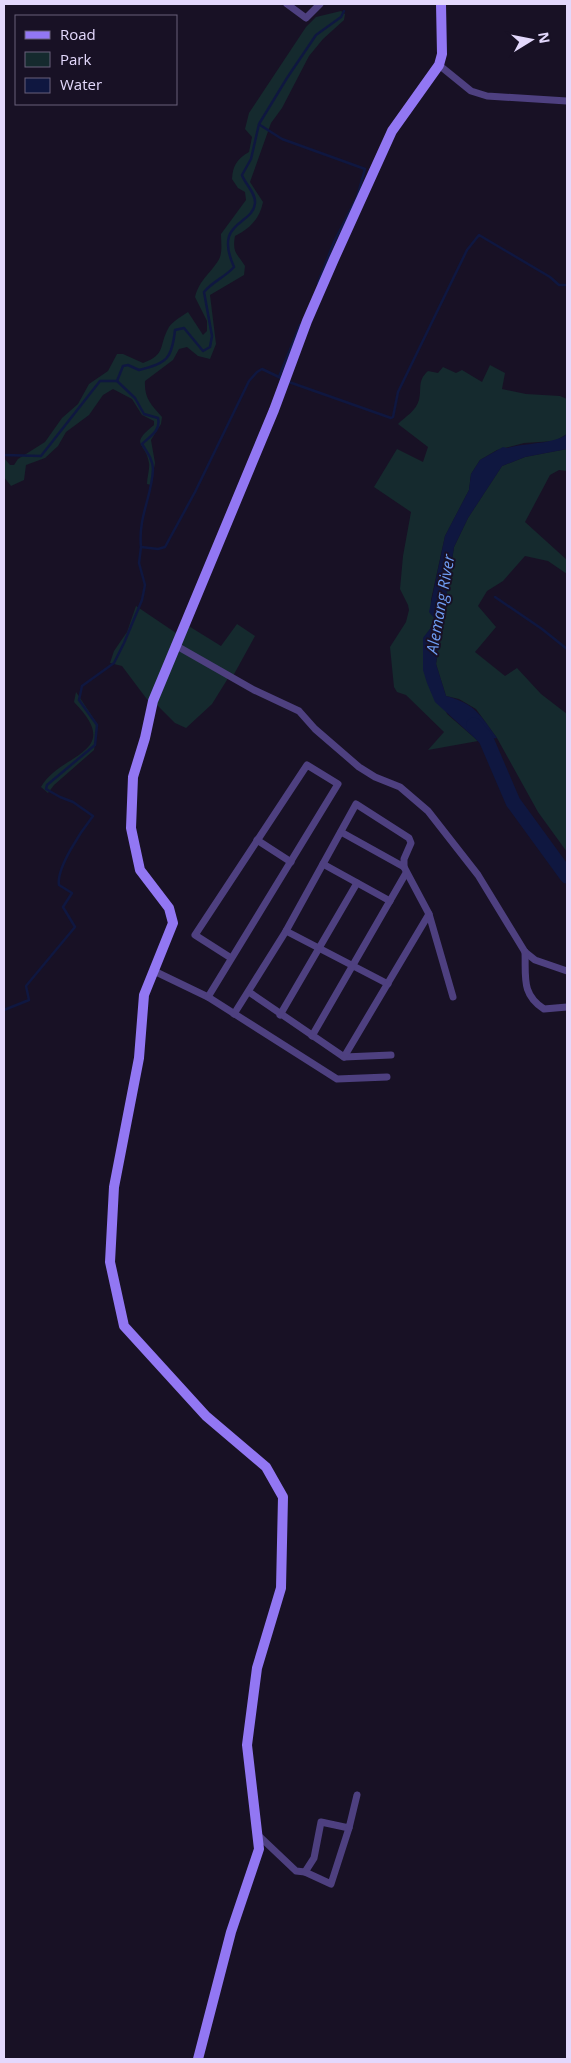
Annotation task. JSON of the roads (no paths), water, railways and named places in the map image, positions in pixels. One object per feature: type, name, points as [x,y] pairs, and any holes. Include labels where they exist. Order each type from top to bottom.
[{"type":"street","points":[[287,4],[306,18],[320,4]]},
{"type":"street","points":[[198,2059],[231,1932],[259,1849],[247,1744],[257,1668],[281,1588],[283,1497],[266,1467],[206,1416],[124,1326],[110,1262],[114,1187],[139,1058],[144,995],[172,923],[169,908],[140,870],[131,828],[133,777],[145,738],[153,701],[274,410],[307,321],[392,132],[439,65],[442,54],[441,4]]},
{"type":"street","points":[[439,65],[471,91],[487,96],[567,102]]},
{"type":"street","points":[[175,645],[254,690],[299,711],[315,730],[359,767],[375,777],[400,787],[422,806],[478,875],[525,952],[536,960],[567,971]]},
{"type":"street","points":[[208,997],[338,784],[307,765],[195,935],[231,958]]},
{"type":"street","points":[[234,1014],[286,931],[356,804],[410,838],[411,842],[404,860],[405,870],[429,914],[453,997]]},
{"type":"street","points":[[341,832],[405,870]]},
{"type":"street","points":[[256,840],[291,862]]},
{"type":"street","points":[[323,864],[390,901]]},
{"type":"street","points":[[312,1036],[354,966],[405,870]]},
{"type":"street","points":[[280,1015],[357,883]]},
{"type":"street","points":[[344,1057],[429,914]]},
{"type":"street","points":[[286,931],[388,984]]},
{"type":"street","points":[[525,952],[526,980],[530,998],[544,1009],[567,1007]]},
{"type":"street","points":[[154,971],[208,997],[336,1079],[388,1077]]},
{"type":"street","points":[[249,992],[344,1057],[391,1056]]},
{"type":"street","points":[[257,1834],[296,1871],[305,1872],[331,1884],[349,1828],[357,1795]]},
{"type":"street","points":[[305,1872],[314,1858],[321,1822],[349,1828]]},
{"type":"water","points":[[567,434],[567,449],[525,457],[502,466],[468,518],[454,547],[436,664],[446,696],[464,703],[476,711],[497,738],[478,741],[435,702],[423,670],[423,638],[430,629],[434,618],[429,612],[445,536],[469,490],[471,474],[480,460],[503,447],[547,442]]},
{"type":"waterway","points":[[4,455],[41,456],[100,381],[117,381],[123,366],[128,365],[139,370],[162,362],[170,354],[175,330],[184,328],[203,351],[210,347],[212,336],[204,292],[234,267],[229,252],[228,240],[231,232],[253,210],[255,199],[242,175],[251,159],[259,124],[316,35],[341,17],[344,11]]},
{"type":"waterway","points":[[260,125],[282,139],[365,169],[357,197],[334,242],[318,283]]},
{"type":"waterway","points":[[289,382],[391,418],[393,417],[398,392],[467,250],[479,235],[550,277],[559,285],[567,285]]},
{"type":"waterway","points":[[279,377],[300,325]]},
{"type":"waterway","points":[[4,1010],[29,1000],[26,986],[75,927],[63,907],[72,893],[59,885],[59,878],[71,849],[93,816],[73,802],[46,789],[47,785],[95,745],[97,725],[79,700],[82,686],[114,663],[124,643],[142,600],[145,585],[139,563],[141,547],[158,549],[165,547],[195,492],[249,381],[262,369],[281,378]]},
{"type":"waterway","points":[[117,381],[135,398],[144,414],[158,418],[159,423],[156,430],[142,444],[151,459],[153,469],[141,526],[141,547]]},
{"type":"waterway","points":[[495,597],[542,629],[567,649]]},
{"type":"waterway","name":"Alemang River","points":[[474,725],[486,739],[513,802],[567,876]]}]
